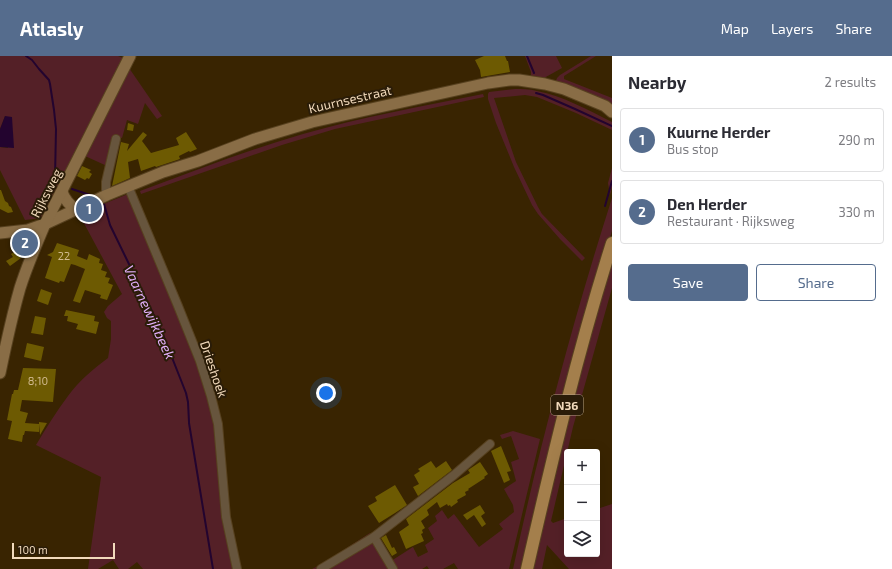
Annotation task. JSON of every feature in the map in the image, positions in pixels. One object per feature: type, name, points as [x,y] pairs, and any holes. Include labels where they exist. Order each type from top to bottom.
[{"type":"main road","name":"N36","points":[[527,569],[561,427],[612,243]]},
{"type":"street","name":"Rijksweg","points":[[0,373],[20,288],[33,253],[45,224],[130,56]]},
{"type":"street","name":"Kuurnsestraat","points":[[0,233],[28,230],[45,224],[128,186],[255,139],[312,122],[488,83],[510,80],[537,82],[564,89],[610,108]]},
{"type":"street","points":[[108,195],[106,190],[106,182],[116,139]]},
{"type":"street","name":"Drieshoek","points":[[128,186],[200,361],[211,396],[218,424],[226,517],[237,569]]},
{"type":"street","points":[[62,192],[67,203],[76,210]]},
{"type":"street","points":[[321,569],[374,537],[454,475],[490,444]]},
{"type":"street","points":[[374,537],[393,569]]},
{"type":"shaded area","points":[[0,56],[118,56],[123,58],[42,218],[25,220],[0,170],[0,147],[8,148],[5,116],[0,129]]},
{"type":"shaded area","points":[[525,56],[556,56],[562,68],[544,78],[531,76]]},
{"type":"shaded area","points":[[591,56],[596,56],[564,76],[564,79],[612,98],[611,105],[558,84],[556,81],[560,75]]},
{"type":"shaded area","points":[[129,68],[162,116],[157,119],[145,103],[138,124],[127,120],[122,138],[115,136],[107,166],[85,156]]},
{"type":"shaded area","points":[[515,89],[534,90],[556,96],[612,122],[612,130],[537,97],[525,95],[494,98],[516,162],[538,207],[542,214],[585,258],[582,261],[560,239],[532,205],[514,167],[496,123],[488,99],[489,92]]},
{"type":"shaded area","points":[[483,94],[484,97],[335,129],[282,145],[141,194],[140,191],[241,154],[303,134],[415,107]]},
{"type":"shaded area","points":[[5,116],[12,117],[14,148],[0,147],[0,129]]},
{"type":"shaded area","points":[[612,168],[612,187],[610,195],[608,183]]},
{"type":"shaded area","points":[[128,194],[179,315],[213,416],[235,569],[143,569],[137,562],[128,569],[119,569],[113,560],[98,569],[88,569],[101,477],[36,445],[55,414],[72,391],[86,376],[108,358],[111,339],[111,321],[107,318],[104,312],[108,306],[122,294],[79,214]]},
{"type":"shaded area","points":[[612,198],[612,231],[580,329],[581,336],[523,569],[513,569],[534,475],[558,382]]},
{"type":"shaded area","points":[[612,258],[612,288],[568,449],[564,449],[564,465],[551,521],[553,523],[564,519],[564,557],[600,557],[600,508],[612,504],[612,569],[569,569],[547,545],[542,569],[532,569],[550,491],[590,335]]},
{"type":"shaded area","points":[[513,431],[540,439],[509,569],[458,569],[454,563],[443,569],[429,569],[427,566],[422,569],[395,569],[391,561],[413,547],[418,557],[428,552],[425,545],[434,539],[428,528],[437,521],[435,516],[442,510],[448,519],[454,514],[479,547],[503,529],[499,524],[514,512],[513,505],[504,489],[516,481],[511,462],[519,459],[511,436],[502,439],[500,435]]},
{"type":"shaded area","points":[[370,533],[390,569],[312,569],[322,564]]},
{"type":"building","points":[[484,56],[505,56],[508,61],[510,72],[481,77],[480,70],[475,60]]},
{"type":"building","points":[[128,123],[134,125],[133,131],[127,130]]},
{"type":"building","points":[[143,132],[147,135],[142,141],[151,153],[179,145],[176,138],[186,132],[197,149],[179,156],[180,159],[141,171],[138,159],[128,162],[130,178],[112,186],[121,142],[129,144],[127,151]]},
{"type":"building","points":[[82,166],[91,170],[89,172],[92,174],[89,179],[87,178],[85,180],[77,176]]},
{"type":"building","points":[[0,190],[5,201],[11,207],[13,212],[8,213],[0,209]]},
{"type":"building","points":[[23,238],[28,246],[25,248],[26,251],[19,256],[21,258],[10,266],[6,261],[13,257],[11,254],[16,251],[12,244]]},
{"type":"building","points":[[57,243],[79,250],[77,256],[87,260],[89,254],[100,259],[99,263],[103,264],[101,270],[107,272],[105,277],[110,278],[108,283],[113,285],[107,300],[100,298],[101,295],[85,290],[80,303],[73,301],[85,269],[75,265],[71,264],[64,282],[60,281],[59,283],[45,278],[52,257],[47,255],[53,252]]},
{"type":"building","points":[[41,289],[52,293],[48,305],[37,301]]},
{"type":"building","points":[[66,310],[95,316],[94,321],[99,322],[96,334],[76,329],[78,324],[67,321],[68,316],[64,316]]},
{"type":"building","points":[[35,316],[46,318],[43,335],[31,333]]},
{"type":"building","points":[[27,343],[44,347],[41,361],[24,357]]},
{"type":"building","points":[[23,368],[56,369],[53,402],[22,400],[20,411],[28,413],[25,423],[39,424],[39,432],[25,431],[22,442],[8,439],[12,421],[7,420],[12,394],[14,390],[18,390]]},
{"type":"building","points":[[39,422],[47,423],[40,435]]},
{"type":"building","points":[[501,446],[511,471],[507,472],[510,480],[504,483],[491,451]]},
{"type":"building","points":[[431,461],[436,468],[446,461],[452,470],[418,496],[413,487],[419,484],[414,475],[420,471],[418,469]]},
{"type":"building","points":[[480,462],[488,474],[484,477],[485,478],[468,489],[469,490],[465,492],[466,495],[457,500],[458,502],[451,507],[447,504],[440,508],[437,502],[427,510],[429,515],[421,521],[425,528],[422,530],[423,533],[421,534],[424,541],[406,549],[399,532],[409,525],[406,519],[453,483],[470,473],[468,470]]},
{"type":"building","points":[[395,485],[407,505],[379,523],[368,506],[377,501],[375,497]]},
{"type":"building","points":[[480,505],[485,513],[481,516],[486,524],[482,527],[474,515],[467,520],[463,515]]},
{"type":"building","points":[[386,535],[392,548],[394,547],[397,553],[392,556],[381,538]]},
{"type":"waterway","name":"Vaarnewijkbeek","points":[[26,56],[32,60],[49,80],[56,129],[55,178],[58,182]]},
{"type":"waterway","points":[[527,56],[534,73]]},
{"type":"waterway","points":[[536,93],[612,126]]},
{"type":"waterway","points":[[605,206],[612,181]]},
{"type":"waterway","name":"Vaarnewijkbeek","points":[[72,189],[90,195]]},
{"type":"waterway","name":"Vaarnewijkbeek","points":[[104,204],[110,225],[162,332],[186,393],[189,422]]},
{"type":"waterway","name":"Vaarnewijkbeek","points":[[189,423],[213,569]]},
{"type":"place","name":"Kuurne Herder","points":[[89,209]]},
{"type":"place","name":"Den Herder","points":[[25,243]]}]
